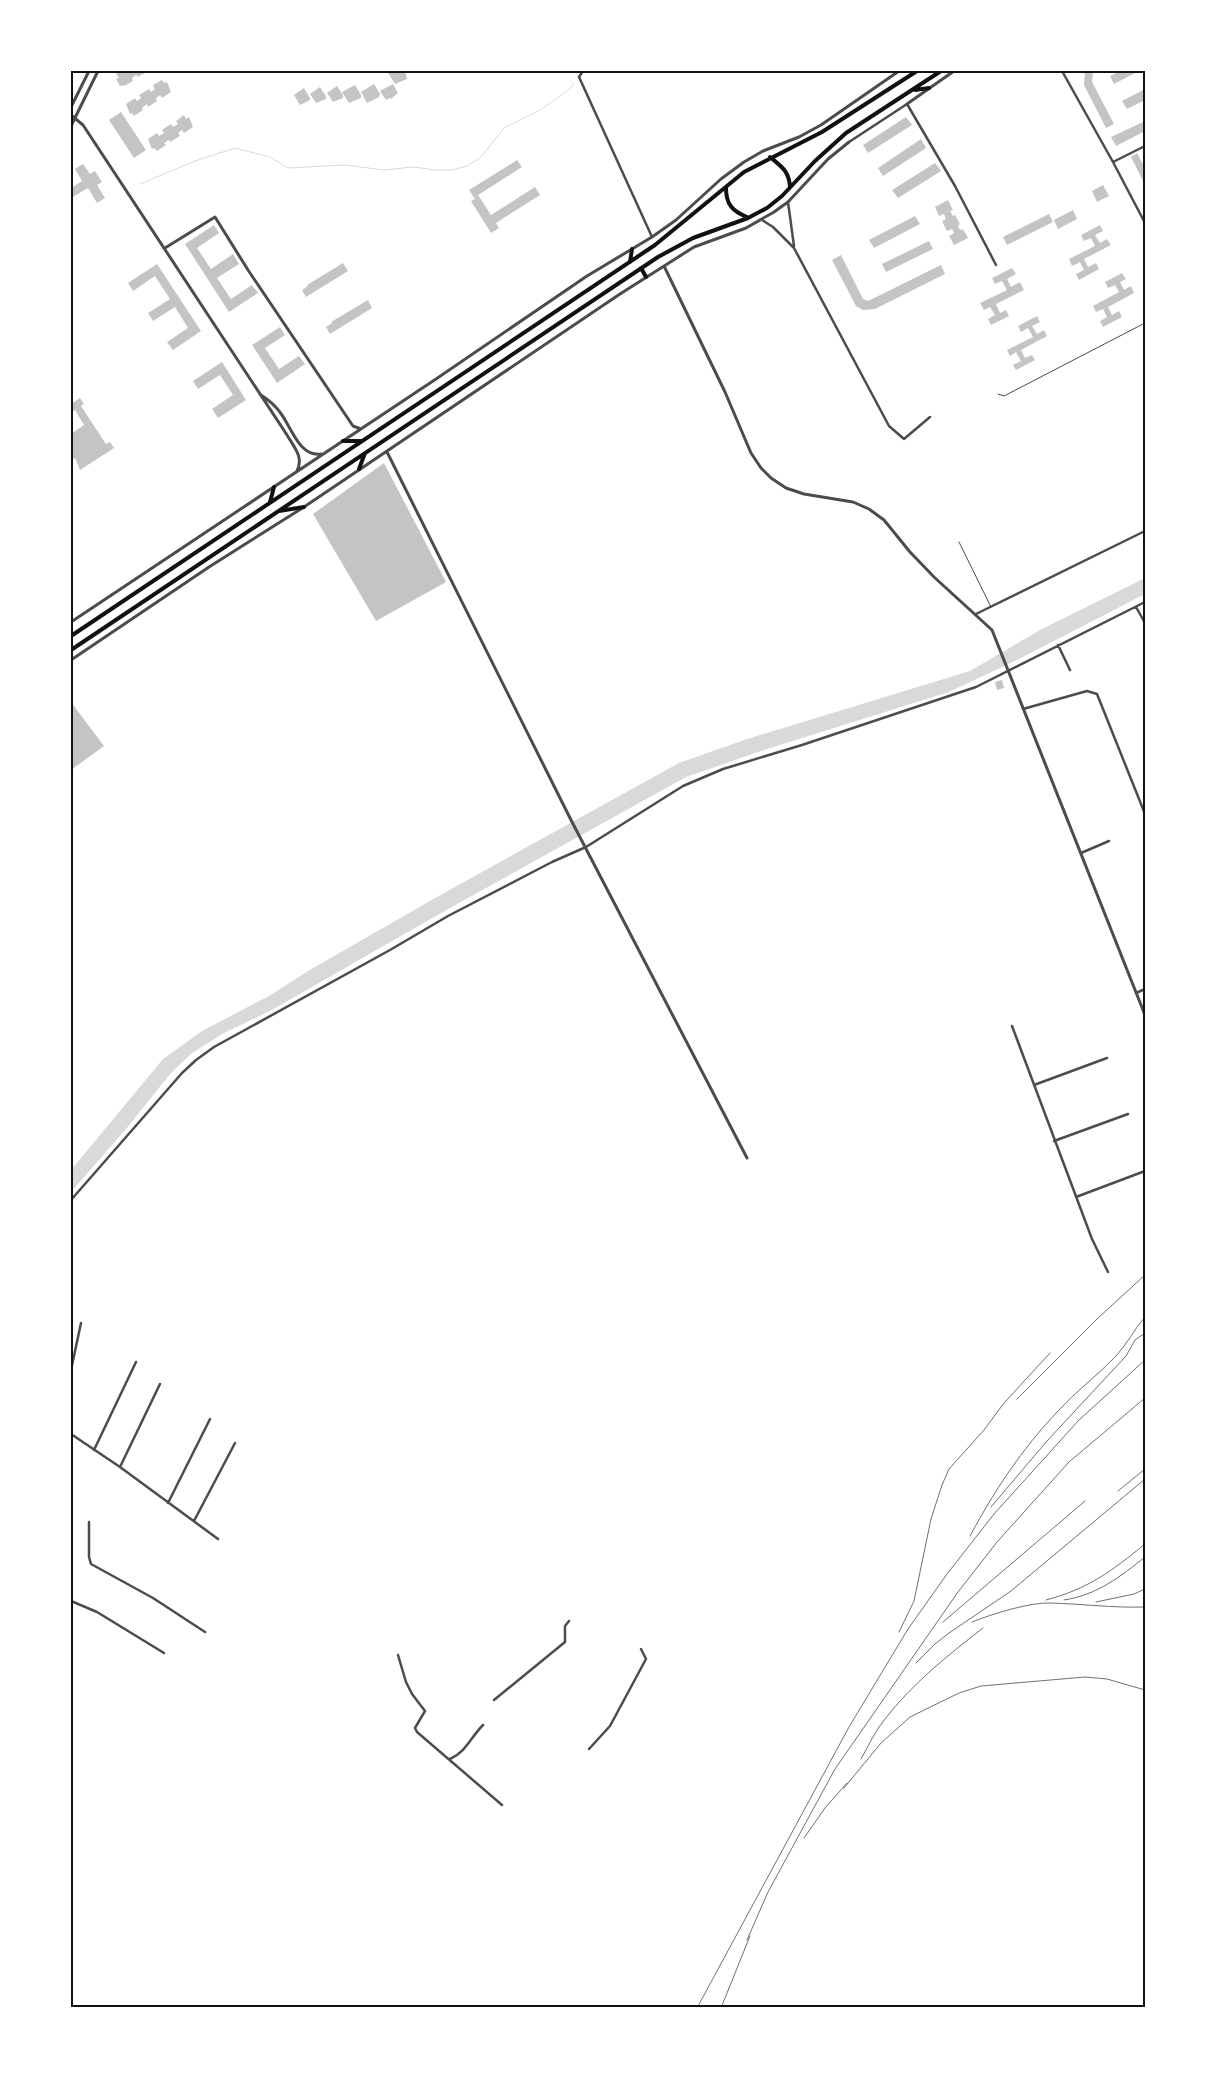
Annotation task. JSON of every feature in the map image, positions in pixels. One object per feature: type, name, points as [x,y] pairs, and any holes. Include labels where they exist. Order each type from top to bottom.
[{"type":"highway","points":[[904,80],[907,71]]},
{"type":"highway","points":[[71,636],[656,245],[744,172],[822,132],[917,71]]},
{"type":"highway","points":[[71,650],[641,268],[693,238],[748,218],[767,208],[790,188],[814,161],[846,133],[941,71]]},
{"type":"highway","points":[[913,90],[930,88]]},
{"type":"highway","points":[[770,157],[787,171],[790,177],[790,188]]},
{"type":"highway","points":[[726,188],[728,204],[731,208],[748,218]]},
{"type":"highway","points":[[630,262],[632,249]]},
{"type":"highway","points":[[641,268],[646,278]]},
{"type":"highway","points":[[444,386],[451,396]]},
{"type":"highway","points":[[343,441],[361,441]]},
{"type":"highway","points":[[360,469],[365,452]]},
{"type":"highway","points":[[270,502],[274,487]]},
{"type":"highway","points":[[277,511],[304,507]]},
{"type":"street","points":[[71,107],[89,71]]},
{"type":"street","points":[[71,126],[98,71]]},
{"type":"street","points":[[583,71],[579,77],[652,237]]},
{"type":"street","points":[[71,622],[587,276],[652,237],[676,220],[720,179],[744,162],[763,151],[815,129],[899,71]]},
{"type":"street","points":[[71,660],[209,567],[387,452],[664,266],[700,244],[746,228],[762,220],[788,202],[828,159],[849,142],[954,71]]},
{"type":"street","points":[[1062,71],[1114,162],[1145,224]]},
{"type":"street","points":[[906,104],[955,186],[996,265]]},
{"type":"street","points":[[71,115],[83,125],[299,455],[300,464],[297,472]]},
{"type":"street","points":[[1114,162],[1145,146]]},
{"type":"street","points":[[788,202],[794,248]]},
{"type":"street","points":[[165,248],[215,217],[248,270],[353,426],[362,428]]},
{"type":"street","points":[[762,220],[773,227],[794,248],[889,426],[904,439],[930,417]]},
{"type":"street","points":[[664,266],[725,392],[751,453],[770,478],[786,488],[804,494],[853,502],[869,508],[884,520],[910,552],[934,577],[992,630],[1145,1015]]},
{"type":"street","points":[[258,392],[279,410],[302,447],[314,455],[322,454]]},
{"type":"street","points":[[387,452],[571,820],[747,1158]]},
{"type":"street","points":[[976,614],[1145,531]]},
{"type":"street","points":[[71,1200],[182,1073],[196,1060],[214,1047],[382,955],[448,916],[552,862],[586,847],[683,786],[723,769],[960,694],[1009,672],[1058,645],[1145,602]]},
{"type":"street","points":[[1136,606],[1145,623]]},
{"type":"street","points":[[1058,645],[1070,670]]},
{"type":"street","points":[[1023,709],[1087,691],[1097,694],[1145,814]]},
{"type":"street","points":[[1081,853],[1109,841]]},
{"type":"street","points":[[1136,993],[1145,989]]},
{"type":"street","points":[[1012,1026],[1092,1240],[1108,1272]]},
{"type":"street","points":[[1034,1085],[1107,1058]]},
{"type":"street","points":[[1054,1141],[1128,1114]]},
{"type":"street","points":[[1076,1197],[1145,1170]]},
{"type":"street","points":[[71,1370],[81,1323]]},
{"type":"street","points":[[94,1450],[136,1362]]},
{"type":"street","points":[[120,1467],[160,1384]]},
{"type":"street","points":[[168,1502],[210,1419]]},
{"type":"street","points":[[71,1434],[120,1467],[218,1539]]},
{"type":"street","points":[[194,1521],[234,1443]]},
{"type":"street","points":[[89,1522],[89,1557],[91,1564],[153,1598],[205,1632]]},
{"type":"street","points":[[71,1601],[97,1612],[164,1653]]},
{"type":"street","points":[[494,1700],[565,1642],[566,1626],[569,1621]]},
{"type":"street","points":[[589,1749],[610,1726],[646,1659],[642,1648]]},
{"type":"street","points":[[398,1655],[406,1682],[412,1694],[425,1711],[415,1728],[417,1732],[502,1805]]},
{"type":"street","points":[[450,1759],[462,1752],[476,1731],[483,1725]]},
{"type":"lane","points":[[998,394],[1004,396],[1145,323]]},
{"type":"lane","points":[[960,542],[991,608]]},
{"type":"shaded area","points":[[1145,578],[1145,594],[1019,659],[949,692],[764,750],[686,777],[441,913],[270,1011],[224,1033],[192,1053],[170,1074],[126,1129],[71,1192],[71,1170],[163,1059],[202,1031],[269,996],[308,971],[435,898],[679,763],[747,739],[970,671],[1040,630]]},
{"type":"building","points":[[120,71],[148,71],[138,77],[136,75],[132,78],[133,81],[120,86],[116,79],[119,78],[116,74]]},
{"type":"building","points":[[392,71],[405,71],[407,79],[395,84],[388,73]]},
{"type":"building","points":[[1085,71],[1093,71],[1092,82],[1114,124],[1106,128],[1084,85]]},
{"type":"building","points":[[1120,71],[1139,71],[1114,84],[1110,76]]},
{"type":"building","points":[[162,80],[164,83],[167,82],[171,92],[162,98],[160,95],[156,98],[157,101],[148,107],[147,104],[142,108],[143,110],[134,116],[132,113],[130,114],[126,104],[135,98],[137,101],[141,98],[139,95],[149,89],[151,92],[155,89],[153,85]]},
{"type":"building","points":[[374,84],[380,94],[379,97],[367,103],[361,92]]},
{"type":"building","points":[[393,84],[398,93],[391,99],[386,100],[380,91]]},
{"type":"building","points":[[355,85],[361,98],[349,103],[342,92]]},
{"type":"building","points":[[337,86],[343,98],[333,102],[327,93]]},
{"type":"building","points":[[320,87],[326,99],[316,103],[310,94]]},
{"type":"building","points":[[304,88],[310,100],[300,105],[294,95]]},
{"type":"building","points":[[1145,89],[1145,100],[1127,109],[1122,101]]},
{"type":"building","points":[[121,112],[146,150],[134,158],[109,120]]},
{"type":"building","points":[[184,115],[186,119],[189,117],[193,127],[184,133],[182,130],[178,133],[180,136],[164,143],[166,145],[157,151],[154,148],[152,149],[148,139],[157,133],[159,136],[164,133],[162,130],[171,124],[173,127],[178,124],[176,121]]},
{"type":"building","points":[[906,117],[912,125],[868,153],[863,145]]},
{"type":"building","points":[[1145,121],[1145,131],[1116,146],[1111,137]]},
{"type":"building","points":[[921,139],[926,148],[883,176],[878,168]]},
{"type":"building","points":[[1137,153],[1145,168],[1145,185],[1131,157]]},
{"type":"building","points":[[517,160],[522,167],[478,195],[491,215],[535,187],[540,195],[496,223],[499,228],[491,233],[471,201],[475,199],[469,190]]},
{"type":"building","points":[[935,163],[941,171],[898,198],[892,190]]},
{"type":"building","points":[[83,164],[90,174],[95,171],[102,182],[97,185],[105,198],[97,203],[88,188],[71,198],[71,188],[82,181],[75,169]]},
{"type":"building","points":[[1103,185],[1109,196],[1097,202],[1092,191]]},
{"type":"building","points":[[948,200],[953,210],[950,211],[953,216],[955,215],[960,224],[958,226],[960,230],[963,229],[968,238],[954,245],[949,236],[954,233],[952,229],[947,231],[942,221],[946,219],[944,214],[939,216],[935,207]]},
{"type":"building","points":[[1073,210],[1077,219],[1058,229],[1054,220]]},
{"type":"building","points":[[1049,214],[1053,222],[1007,245],[1003,237]]},
{"type":"building","points":[[915,216],[920,224],[874,248],[869,240]]},
{"type":"building","points":[[214,225],[219,233],[197,248],[211,269],[233,254],[239,264],[217,278],[231,299],[252,285],[258,293],[229,312],[185,244]]},
{"type":"building","points":[[1100,225],[1103,231],[1095,235],[1100,243],[1107,239],[1111,245],[1084,259],[1088,267],[1096,263],[1099,269],[1079,280],[1076,274],[1084,270],[1080,262],[1072,266],[1069,259],[1095,246],[1091,238],[1084,241],[1081,235]]},
{"type":"building","points":[[929,241],[933,249],[886,272],[882,264]]},
{"type":"building","points":[[841,255],[863,299],[868,301],[941,265],[945,274],[875,309],[863,310],[856,306],[832,260]]},
{"type":"building","points":[[343,263],[348,271],[306,297],[302,290],[307,285]]},
{"type":"building","points":[[157,264],[201,331],[173,350],[167,342],[188,328],[175,307],[153,321],[148,313],[170,299],[155,276],[133,291],[128,283]]},
{"type":"building","points":[[1012,268],[1016,274],[1007,279],[1011,287],[1020,282],[1024,290],[996,304],[1000,313],[1006,310],[1009,316],[991,325],[988,319],[995,315],[990,307],[984,310],[980,303],[1007,290],[1002,281],[995,284],[992,278]]},
{"type":"building","points":[[1122,273],[1126,279],[1120,282],[1124,290],[1131,286],[1134,293],[1108,307],[1112,315],[1119,311],[1122,317],[1103,327],[1100,321],[1107,317],[1103,309],[1096,312],[1093,306],[1119,292],[1115,285],[1108,288],[1105,282]]},
{"type":"building","points":[[368,300],[372,308],[330,334],[326,327],[331,322]]},
{"type":"building","points":[[1037,316],[1040,322],[1032,326],[1037,334],[1044,330],[1047,336],[1021,350],[1025,358],[1032,355],[1035,360],[1016,370],[1013,365],[1021,361],[1016,352],[1010,356],[1007,350],[1033,337],[1028,328],[1021,332],[1018,326]]},
{"type":"building","points":[[280,327],[285,335],[265,348],[279,369],[299,356],[305,364],[277,383],[252,345]]},
{"type":"building","points":[[222,362],[246,400],[218,418],[212,409],[233,395],[220,375],[198,389],[193,381]]},
{"type":"building","points":[[80,398],[84,404],[81,406],[106,444],[110,442],[114,448],[80,470],[75,458],[71,460],[71,434],[84,425],[75,410],[71,413],[71,404]]},
{"type":"building","points":[[384,463],[446,582],[376,621],[313,514]]},
{"type":"building","points":[[1002,680],[1004,688],[997,690],[995,682]]},
{"type":"building","points":[[71,702],[104,746],[71,770]]},
{"type":"waterway","points":[[140,184],[195,161],[235,148],[270,157],[288,168],[345,165],[384,170],[413,167],[452,170],[467,166],[481,157],[504,128],[540,110],[570,89],[574,83]]},
{"type":"railway","points":[[1017,1399],[1097,1319],[1145,1275]]},
{"type":"railway","points":[[970,1536],[1020,1456],[1044,1426],[1119,1352],[1145,1317]]},
{"type":"railway","points":[[991,1507],[1047,1441],[1126,1356],[1135,1340],[1145,1333]]},
{"type":"railway","points":[[899,1632],[914,1601],[931,1519],[949,1469],[984,1430],[1004,1403],[1050,1353]]},
{"type":"railway","points":[[697,2008],[849,1727],[908,1629],[947,1574],[994,1514],[1079,1420],[1145,1360]]},
{"type":"railway","points":[[747,1940],[768,1892],[835,1769],[958,1592],[997,1542],[1069,1462],[1145,1398]]},
{"type":"railway","points":[[1118,1491],[1145,1469]]},
{"type":"railway","points":[[916,1663],[949,1633],[1011,1591],[1145,1479]]},
{"type":"railway","points":[[943,1622],[1085,1501]]},
{"type":"railway","points":[[1046,1600],[1087,1585],[1122,1563],[1145,1544]]},
{"type":"railway","points":[[1064,1600],[1076,1598],[1108,1584],[1145,1557]]},
{"type":"railway","points":[[1096,1602],[1134,1594],[1145,1589]]},
{"type":"railway","points":[[972,1622],[1011,1609],[1042,1603],[1145,1607]]},
{"type":"railway","points":[[861,1759],[881,1724],[907,1694],[944,1659],[983,1628]]},
{"type":"railway","points":[[844,1788],[881,1743],[910,1717],[959,1693],[981,1686],[1085,1677],[1107,1679],[1145,1690]]},
{"type":"railway","points":[[804,1838],[825,1808],[847,1783]]},
{"type":"railway","points":[[721,2008],[750,1936]]}]
